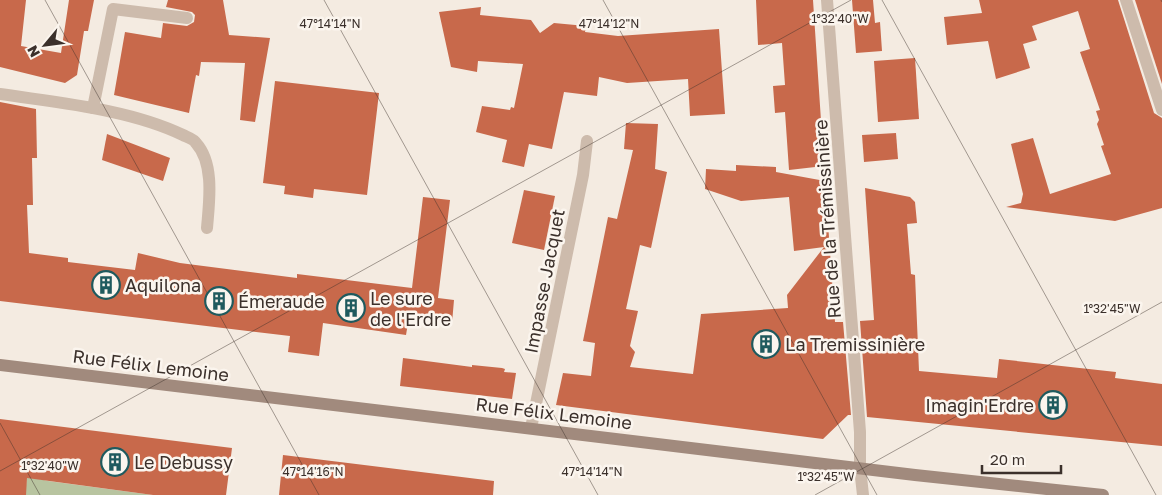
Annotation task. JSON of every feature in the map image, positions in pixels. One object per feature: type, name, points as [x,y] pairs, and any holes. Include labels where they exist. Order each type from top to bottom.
[{"type":"street","name":"Rue de la Trémissinière","points":[[828,0],[863,495]]},
{"type":"street","points":[[1126,0],[1162,110]]},
{"type":"street","points":[[93,108],[112,10],[187,18]]},
{"type":"street","points":[[0,94],[93,108],[168,128],[196,142],[207,167],[211,191],[207,228]]},
{"type":"street","name":"Impasse Jacquet","points":[[531,428],[581,184],[588,140]]},
{"type":"street","name":"Rue Félix Lemoine","points":[[0,365],[860,468],[1103,495]]},
{"type":"green space","points":[[27,476],[48,481],[153,495],[25,495]]},
{"type":"building","points":[[0,0],[26,0],[21,46],[61,53],[69,0],[94,0],[88,31],[84,31],[77,75],[65,83],[0,67]]},
{"type":"building","points":[[168,0],[223,0],[229,35],[270,38],[255,122],[240,120],[245,63],[201,62],[199,76],[196,75],[189,113],[114,95],[125,32],[161,38],[163,23],[187,26],[194,22],[195,15],[192,12],[166,7]]},
{"type":"building","points":[[756,0],[813,0],[824,166],[789,170],[785,112],[775,113],[773,86],[785,85],[782,43],[758,45]]},
{"type":"building","points":[[852,0],[873,0],[875,23],[880,22],[882,51],[856,53]]},
{"type":"building","points":[[979,0],[1118,0],[1154,113],[1162,118],[1162,208],[1115,221],[1006,207],[1021,203],[1023,194],[1011,144],[1033,138],[1050,194],[1111,174],[1101,146],[1104,145],[1097,124],[1099,120],[1096,111],[1100,110],[1080,52],[1090,49],[1078,11],[1032,26],[1037,40],[1023,44],[1030,68],[996,79],[988,41],[947,45],[944,17],[982,13]]},
{"type":"building","points":[[1135,0],[1162,0],[1162,84]]},
{"type":"building","points":[[481,7],[480,15],[531,20],[540,33],[554,23],[586,26],[585,32],[618,36],[719,29],[725,114],[690,116],[688,79],[627,83],[599,77],[597,96],[564,92],[552,149],[529,144],[524,167],[502,162],[507,140],[476,132],[482,106],[510,110],[511,107],[514,108],[523,64],[478,61],[477,72],[451,67],[439,12]]},
{"type":"building","points":[[915,58],[919,119],[878,122],[874,61]]},
{"type":"building","points":[[275,81],[379,93],[367,195],[314,189],[313,198],[284,194],[285,186],[263,183]]},
{"type":"building","points":[[0,102],[36,109],[37,158],[32,158],[33,205],[27,205],[29,253],[68,258],[68,262],[135,270],[138,253],[180,263],[297,278],[297,274],[412,288],[423,197],[450,200],[438,298],[454,300],[452,323],[409,317],[406,335],[323,323],[319,356],[288,352],[290,336],[0,301]]},
{"type":"building","points":[[626,123],[658,124],[655,169],[667,172],[651,248],[640,245],[626,309],[638,311],[630,346],[635,352],[630,367],[693,374],[701,314],[788,308],[787,295],[824,247],[794,251],[789,197],[741,201],[705,189],[706,169],[736,171],[736,165],[776,167],[776,172],[825,181],[835,322],[843,322],[851,415],[848,415],[823,439],[556,405],[563,373],[591,376],[595,343],[583,341],[608,217],[617,219],[633,150],[624,149]]},
{"type":"building","points":[[896,133],[898,159],[864,162],[862,135]]},
{"type":"building","points":[[107,134],[170,158],[163,181],[102,160]]},
{"type":"building","points":[[865,188],[910,197],[915,202],[917,223],[907,224],[911,274],[915,275],[919,371],[997,378],[999,359],[1116,372],[1115,378],[1162,384],[1162,446],[867,417],[860,321],[874,320]]},
{"type":"building","points":[[524,190],[555,196],[544,250],[512,243]]},
{"type":"building","points":[[403,358],[472,367],[472,365],[502,368],[505,369],[504,372],[516,373],[512,399],[400,386]]},
{"type":"building","name":"Le Debussy","points":[[0,419],[232,448],[226,495],[153,495],[27,478],[26,495],[0,495]]},
{"type":"building","points":[[283,455],[494,481],[493,495],[279,495]]},
{"type":"place","name":"Aquilona","points":[[106,285]]},
{"type":"place","name":"Émeraude","points":[[219,301]]},
{"type":"place","name":"Le sure de l'Erdre","points":[[351,308]]},
{"type":"place","name":"La Tremissinière","points":[[766,344]]},
{"type":"place","name":"Imagin'Erdre","points":[[1053,405]]},
{"type":"place","name":"Le Debussy","points":[[115,462]]}]
